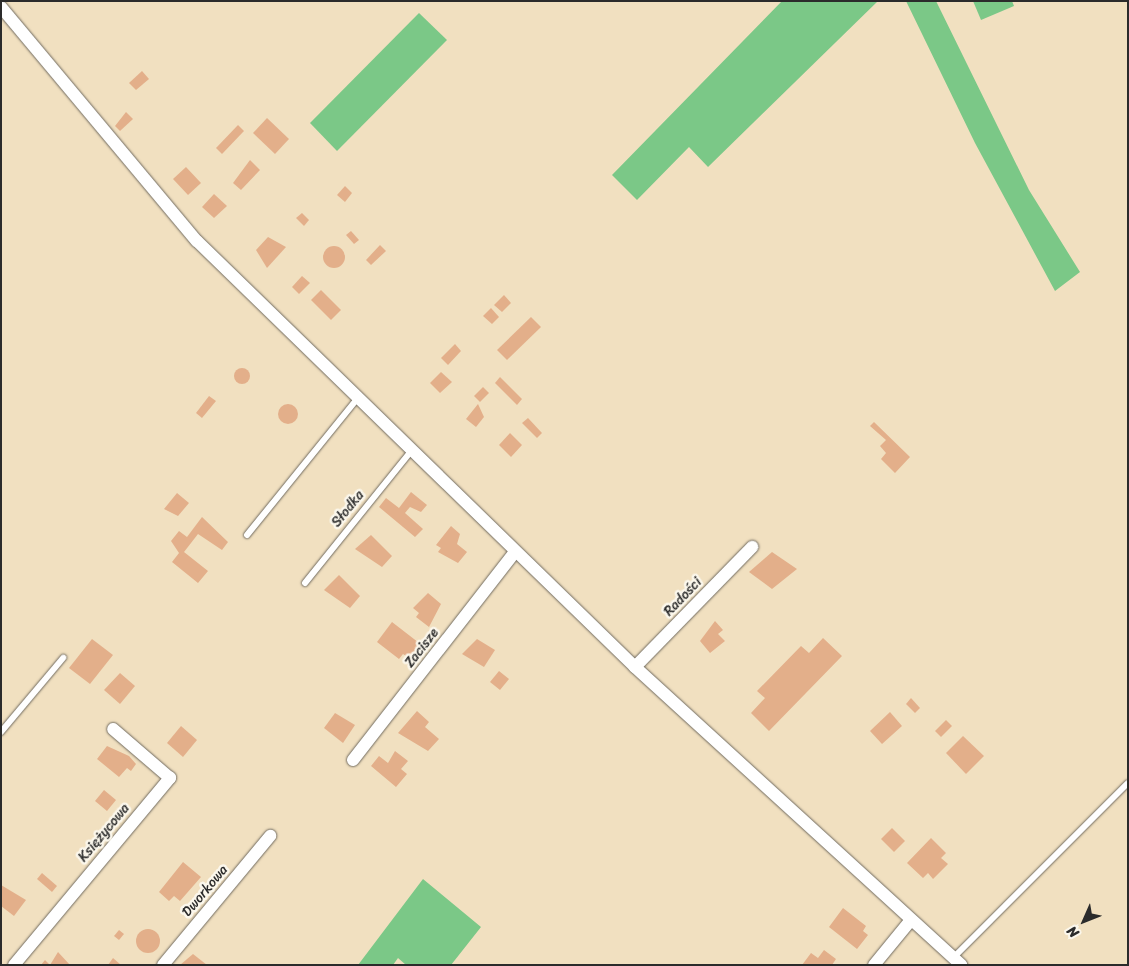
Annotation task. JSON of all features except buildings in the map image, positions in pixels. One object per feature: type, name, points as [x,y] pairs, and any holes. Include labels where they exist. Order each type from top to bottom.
[{"type":"street","points":[[1,7],[183,226],[514,553],[635,667],[957,961]]},
{"type":"street","name":"Radości","points":[[635,667],[752,547]]},
{"type":"street","name":"Zacisze","points":[[352,760],[514,553]]},
{"type":"street","name":"Księżycowa","points":[[14,965],[170,778],[113,729]]},
{"type":"street","name":"Dworkowa","points":[[163,965],[270,836]]},
{"type":"street","points":[[874,965],[913,921]]},
{"type":"lane","points":[[247,535],[358,398]]},
{"type":"lane","name":"Słodka","points":[[305,583],[411,452]]},
{"type":"lane","points":[[1,732],[63,658]]},
{"type":"lane","points":[[957,961],[1128,783]]},
{"type":"green space","points":[[782,1],[878,1],[708,167],[689,147],[637,200],[612,175]]},
{"type":"green space","points":[[906,1],[936,1],[1029,190],[1080,272],[1055,291],[975,143]]},
{"type":"green space","points":[[973,1],[1012,1],[1014,6],[981,20]]},
{"type":"green space","points":[[419,13],[447,40],[337,151],[310,123]]},
{"type":"green space","points":[[423,879],[481,927],[451,965],[406,965],[398,958],[393,965],[358,965]]}]
